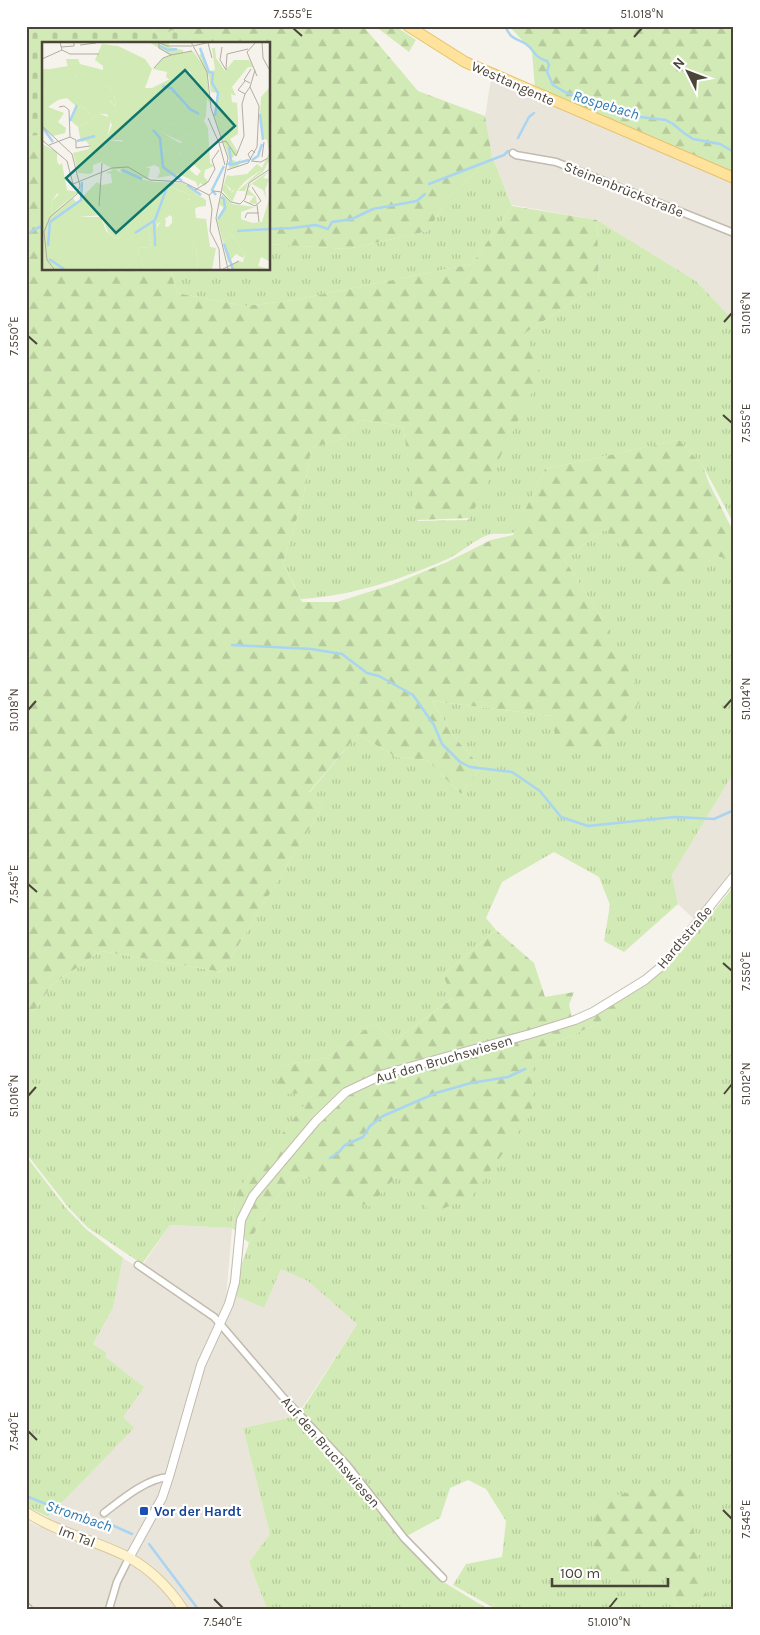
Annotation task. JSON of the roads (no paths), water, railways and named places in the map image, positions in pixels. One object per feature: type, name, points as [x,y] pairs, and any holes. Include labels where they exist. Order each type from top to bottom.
[{"type":"main road","name":"Westtangente","points":[[408,26],[465,62],[734,178]]},
{"type":"main road","name":"Im Tal","points":[[26,1512],[54,1527],[129,1558],[159,1580],[172,1593],[183,1609]]},
{"type":"street","name":"Steinenbrückstraße","points":[[513,153],[556,162],[734,233]]},
{"type":"street","name":"Hardtstraße","points":[[575,1020],[593,1012],[645,980],[663,965],[734,876]]},
{"type":"street","name":"Auf den Bruchswiesen","points":[[129,1558],[156,1510],[169,1478],[201,1365],[229,1304],[235,1282],[241,1220],[253,1196],[316,1121],[346,1092],[384,1074],[575,1020]]},
{"type":"street","name":"Auf den Bruchswiesen","points":[[138,1265],[214,1317],[221,1324],[282,1396],[347,1465],[404,1538],[443,1578]]},
{"type":"street","points":[[104,1513],[126,1496],[159,1478],[169,1478]]},
{"type":"street","points":[[109,1609],[117,1582],[129,1558]]},
{"type":"street","points":[[26,1606],[29,1609]]},
{"type":"waterway","name":"Rospebach","points":[[505,26],[512,36],[529,46],[539,58],[547,61],[549,65],[547,72],[553,85],[565,92],[632,116],[666,120],[693,139],[720,144],[734,152]]},
{"type":"waterway","points":[[518,138],[529,117],[534,113]]},
{"type":"waterway","points":[[429,184],[504,155],[508,151]]},
{"type":"waterway","points":[[270,229],[316,225],[328,229],[332,222],[352,219],[373,209],[417,201],[425,194]]},
{"type":"waterway","points":[[26,235],[39,227],[42,228]]},
{"type":"waterway","points":[[232,645],[311,649],[342,654],[367,673],[379,676],[413,695],[434,725],[442,744],[460,762],[470,767],[512,772],[540,791],[561,817],[588,826],[675,817],[714,819],[734,810]]},
{"type":"waterway","points":[[330,1158],[345,1145],[363,1137],[370,1126],[383,1116],[436,1093],[471,1083],[508,1077],[525,1069]]},
{"type":"waterway","name":"Strombach","points":[[26,1496],[46,1504],[58,1512],[103,1525],[112,1525],[132,1534]]},
{"type":"waterway","name":"Strombach","points":[[149,1544],[198,1609]]},
{"type":"place","name":"Vor der Hardt","points":[[144,1511]]}]
